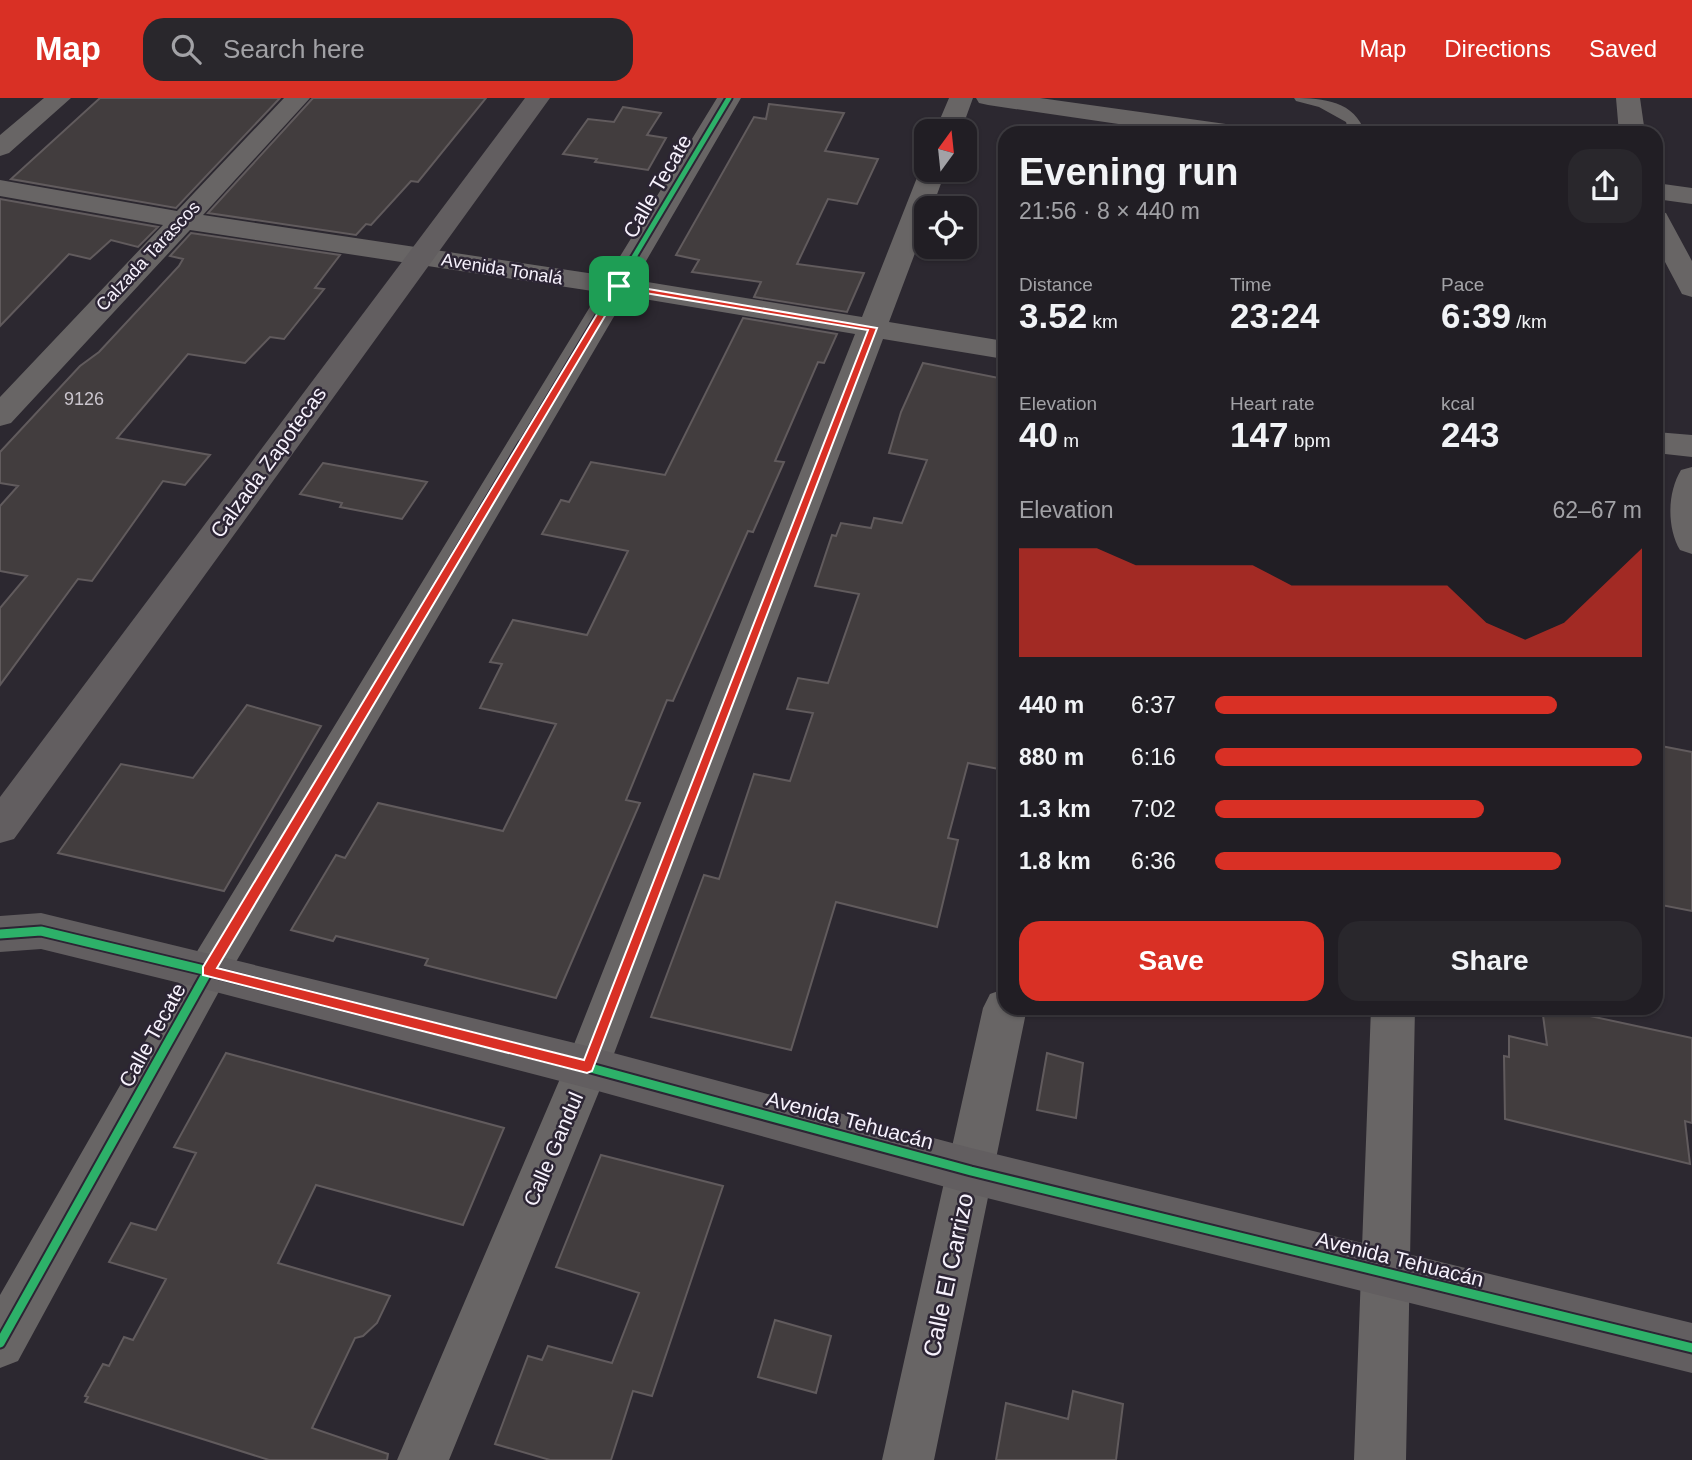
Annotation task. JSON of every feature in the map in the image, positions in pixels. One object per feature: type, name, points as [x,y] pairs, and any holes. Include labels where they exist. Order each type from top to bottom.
[{"type":"street","points":[[0,148],[60,98]]},
{"type":"street","name":"Calzada Tarascos","points":[[0,416],[298,98]]},
{"type":"street","name":"Calzada Zapotecas","points":[[0,827],[538,98]]},
{"type":"street","name":"Calle Tecate","points":[[0,1343],[208,971],[729,98]]},
{"type":"street","points":[[953,119],[961,98]]},
{"type":"street","points":[[988,98],[1192,123]]},
{"type":"street","points":[[1628,98],[1631,126]]},
{"type":"street","name":"Calle Gandul","points":[[423,1460],[587,1067],[928,182]]},
{"type":"street","name":"Avenida Tonalá","points":[[0,188],[181,220],[619,286],[998,349]]},
{"type":"street","points":[[1663,192],[1692,196]]},
{"type":"street","points":[[1663,232],[1692,288]]},
{"type":"street","points":[[1663,444],[1692,446]]},
{"type":"street","points":[[1692,478],[1686,504],[1692,542]]},
{"type":"street","name":"Avenida Tehuacán","points":[[0,934],[41,931],[208,971],[587,1067],[971,1171],[1692,1348]]},
{"type":"street","name":"Calle El Carrizo","points":[[908,1460],[1004,1015]]},
{"type":"street","points":[[1380,1460],[1393,1015]]},
{"type":"lane","points":[[1302,98],[1325,104],[1353,120],[1355,126]]},
{"type":"building","points":[[100,98],[280,98],[176,208],[11,179]]},
{"type":"building","points":[[313,98],[486,98],[418,182],[411,181],[371,225],[366,224],[356,235],[208,213]]},
{"type":"building","points":[[769,104],[844,113],[825,151],[878,159],[857,204],[828,199],[797,264],[864,273],[847,312],[754,297],[761,282],[692,272],[699,260],[676,255],[754,117],[766,119]]},
{"type":"building","points":[[623,107],[661,113],[647,135],[666,138],[648,170],[563,154],[588,119],[614,122]]},
{"type":"building","points":[[0,199],[158,227],[138,247],[111,240],[90,259],[69,254],[0,326]]},
{"type":"building","points":[[191,233],[340,255],[315,288],[324,289],[284,339],[270,337],[245,363],[188,354],[117,438],[210,455],[185,485],[163,481],[92,581],[78,579],[0,685],[0,608],[27,576],[0,571],[0,506],[18,486],[0,483],[0,452],[179,266],[183,259],[170,256]]},
{"type":"building","points":[[743,318],[837,334],[824,363],[818,362],[775,461],[784,462],[753,532],[748,531],[673,701],[667,700],[626,800],[640,803],[556,998],[425,965],[428,959],[336,936],[333,941],[291,930],[336,855],[345,858],[378,803],[503,831],[556,724],[480,708],[502,664],[490,662],[513,620],[587,635],[628,551],[542,534],[561,500],[569,502],[591,462],[665,475]]},
{"type":"building","points":[[923,363],[998,378],[998,769],[968,763],[948,838],[958,840],[937,927],[836,902],[791,1050],[651,1017],[704,875],[719,879],[754,774],[790,781],[813,713],[787,709],[798,678],[828,683],[859,594],[815,586],[832,535],[836,536],[841,523],[871,528],[874,518],[902,523],[927,460],[889,453],[901,412]]},
{"type":"building","points":[[323,463],[427,482],[402,519],[340,507],[342,503],[300,494]]},
{"type":"building","points":[[247,705],[321,726],[224,891],[58,853],[121,764],[193,778]]},
{"type":"building","points":[[1663,746],[1692,752],[1692,911],[1663,905]]},
{"type":"building","points":[[1543,1015],[1585,1015],[1692,1038],[1692,1123],[1685,1121],[1690,1164],[1505,1119],[1504,1056],[1509,1057],[1509,1036],[1547,1045]]},
{"type":"building","points":[[226,1053],[504,1128],[463,1225],[316,1185],[278,1263],[390,1296],[377,1323],[363,1336],[355,1338],[312,1428],[388,1454],[387,1460],[269,1460],[85,1402],[88,1397],[85,1396],[103,1364],[109,1366],[124,1337],[133,1340],[166,1279],[109,1262],[131,1223],[156,1230],[196,1153],[174,1147]]},
{"type":"building","points":[[1047,1053],[1083,1063],[1076,1118],[1037,1110]]},
{"type":"building","points":[[601,1155],[723,1186],[652,1396],[633,1391],[611,1460],[550,1460],[495,1444],[528,1356],[542,1360],[548,1346],[612,1363],[639,1293],[556,1267]]},
{"type":"building","points":[[775,1320],[831,1336],[816,1393],[758,1377]]},
{"type":"building","points":[[1073,1391],[1123,1404],[1116,1460],[996,1460],[1006,1403],[1068,1419]]},
{"type":"cycle path","points":[[0,1343],[208,971],[729,98]]},
{"type":"cycle path","points":[[0,934],[41,931],[208,971],[587,1067],[971,1171],[1692,1348]]},
{"type":"route","points":[[619,286],[873,328],[587,1067],[208,971],[619,286]]}]
